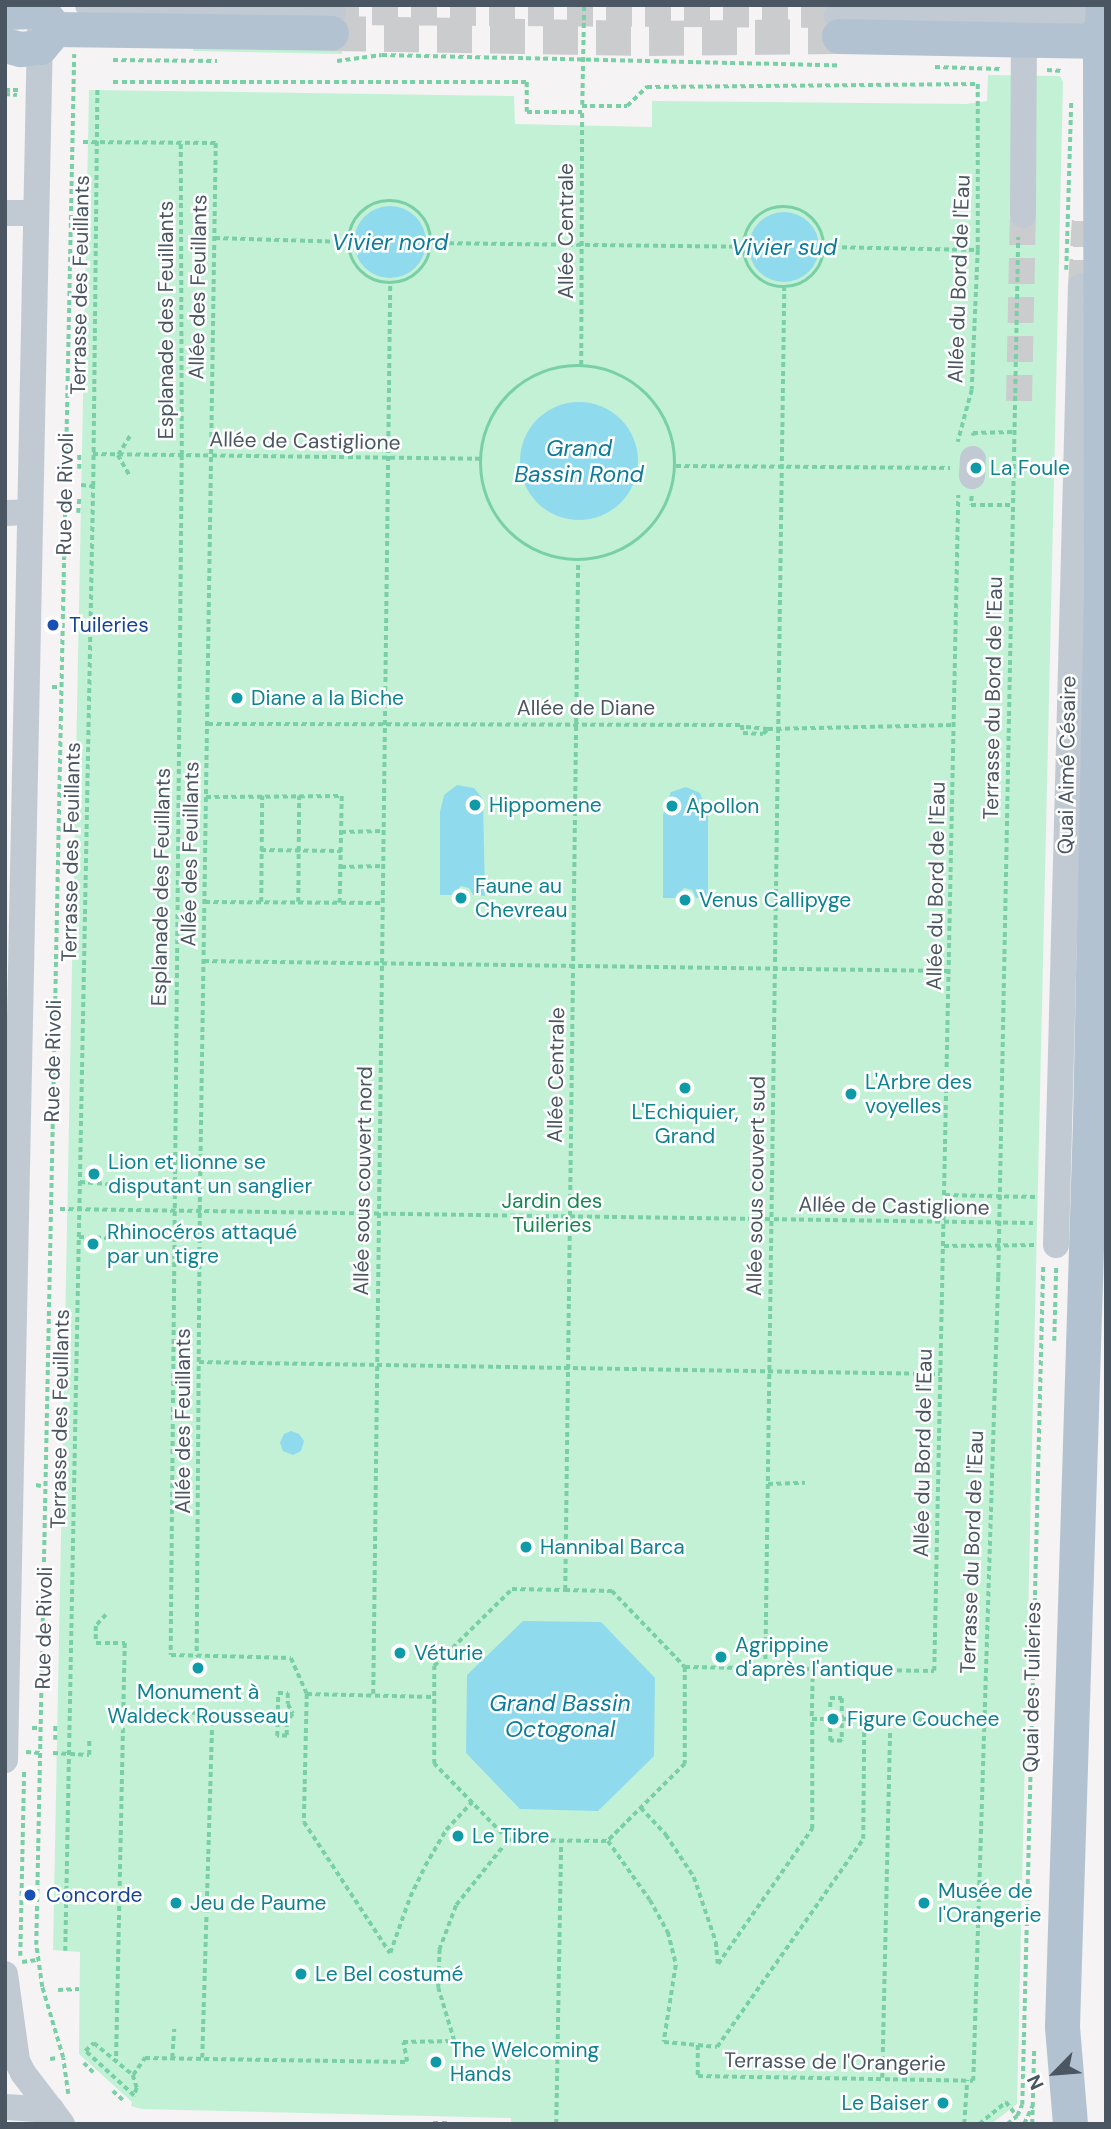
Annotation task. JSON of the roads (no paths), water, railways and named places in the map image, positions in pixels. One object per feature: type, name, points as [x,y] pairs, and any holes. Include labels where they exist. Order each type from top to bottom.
[{"type":"main road","points":[[5,12],[57,21],[329,35]]},
{"type":"main road","points":[[841,39],[1025,55],[1090,41],[1101,16]]},
{"type":"main road","name":"Quai Aimé Césaire","points":[[1057,1252],[1101,593],[1101,16]]},
{"type":"main road","points":[[5,45],[20,49],[57,21]]},
{"type":"main road","name":"Quai des Tuileries","points":[[1057,1252],[1062,2026],[1070,2124]]},
{"type":"main road","points":[[1033,2115],[1062,2026]]},
{"type":"street","points":[[841,39],[1101,16]]},
{"type":"street","name":"Rue de Rivoli","points":[[5,1759],[18,512],[48,212],[57,21]]},
{"type":"street","points":[[1020,225],[1025,55]]},
{"type":"street","points":[[5,213],[48,212]]},
{"type":"street","name":"Quai Aimé Césaire","points":[[1057,1252],[1081,286]]},
{"type":"street","points":[[5,1975],[18,2061],[23,2073],[61,2111]]},
{"type":"street","points":[[5,2108],[61,2111]]},
{"type":"water","name":"Vivier nord","points":[[390,206],[410,212],[420,222],[426,242],[420,262],[410,272],[390,278],[370,272],[360,262],[354,242],[360,222],[370,212]]},
{"type":"water","name":"Vivier sud","points":[[784,212],[803,218],[813,228],[819,247],[813,266],[803,276],[784,282],[765,276],[755,266],[749,247],[755,228],[765,218]]},
{"type":"water","name":"Grand Bassin Rond","points":[[579,402],[602,407],[621,419],[633,438],[638,461],[633,484],[621,503],[602,515],[579,520],[556,515],[537,503],[525,484],[520,461],[525,438],[537,419],[556,407]]},
{"type":"water","points":[[457,785],[474,788],[483,799],[485,896],[473,895],[469,888],[461,886],[452,895],[440,895],[440,812],[444,795]]},
{"type":"water","points":[[686,787],[700,793],[708,815],[708,898],[696,898],[692,890],[684,888],[675,898],[663,898],[663,815],[671,792]]},
{"type":"water","points":[[291,1431],[299,1434],[304,1441],[301,1451],[293,1455],[283,1451],[280,1443],[284,1434]]},
{"type":"water","name":"Grand Bassin Octogonal","points":[[523,1621],[601,1622],[655,1678],[654,1756],[598,1811],[520,1809],[466,1753],[467,1675]]},
{"type":"tunnel","points":[[333,12],[837,15]]},
{"type":"tunnel","points":[[331,33],[649,38],[839,36]]},
{"type":"tunnel","points":[[1019,401],[1023,215]]},
{"type":"tunnel","points":[[1081,286],[1085,217]]},
{"type":"place","name":"La Foule","points":[[976,468]]},
{"type":"place","name":"Tuileries","points":[[53,625]]},
{"type":"place","name":"Diane a la Biche","points":[[237,698]]},
{"type":"place","name":"Hippomene","points":[[475,805]]},
{"type":"place","name":"Apollon","points":[[672,806]]},
{"type":"place","name":"Faune au Chevreau","points":[[461,898]]},
{"type":"place","name":"Venus Callipyge","points":[[685,900]]},
{"type":"place","name":"L'Echiquier, Grand","points":[[685,1088]]},
{"type":"place","name":"L'Arbre des voyelles","points":[[851,1094]]},
{"type":"place","name":"Lion et lionne se disputant un sanglier","points":[[94,1174]]},
{"type":"place","name":"Rhinocéros attaqué par un tigre","points":[[93,1244]]},
{"type":"place","name":"Hannibal Barca","points":[[526,1547]]},
{"type":"place","name":"Véturie","points":[[400,1653]]},
{"type":"place","name":"Agrippine d'après l'antique","points":[[721,1657]]},
{"type":"place","name":"Monument à Waldeck Rousseau","points":[[198,1668]]},
{"type":"place","name":"Figure Couchee","points":[[833,1719]]},
{"type":"place","name":"Le Tibre","points":[[458,1836]]},
{"type":"place","name":"Concorde","points":[[30,1895]]},
{"type":"place","name":"Jeu de Paume","points":[[176,1903]]},
{"type":"place","name":"Musée de l'Orangerie","points":[[924,1903]]},
{"type":"place","name":"Le Bel costumé","points":[[301,1974]]},
{"type":"place","name":"The Welcoming Hands","points":[[436,2062]]},
{"type":"place","name":"Le Baiser","points":[[943,2103]]},
{"type":"park label","name":"Jardin des Tuileries","points":[[552,1213]]}]
